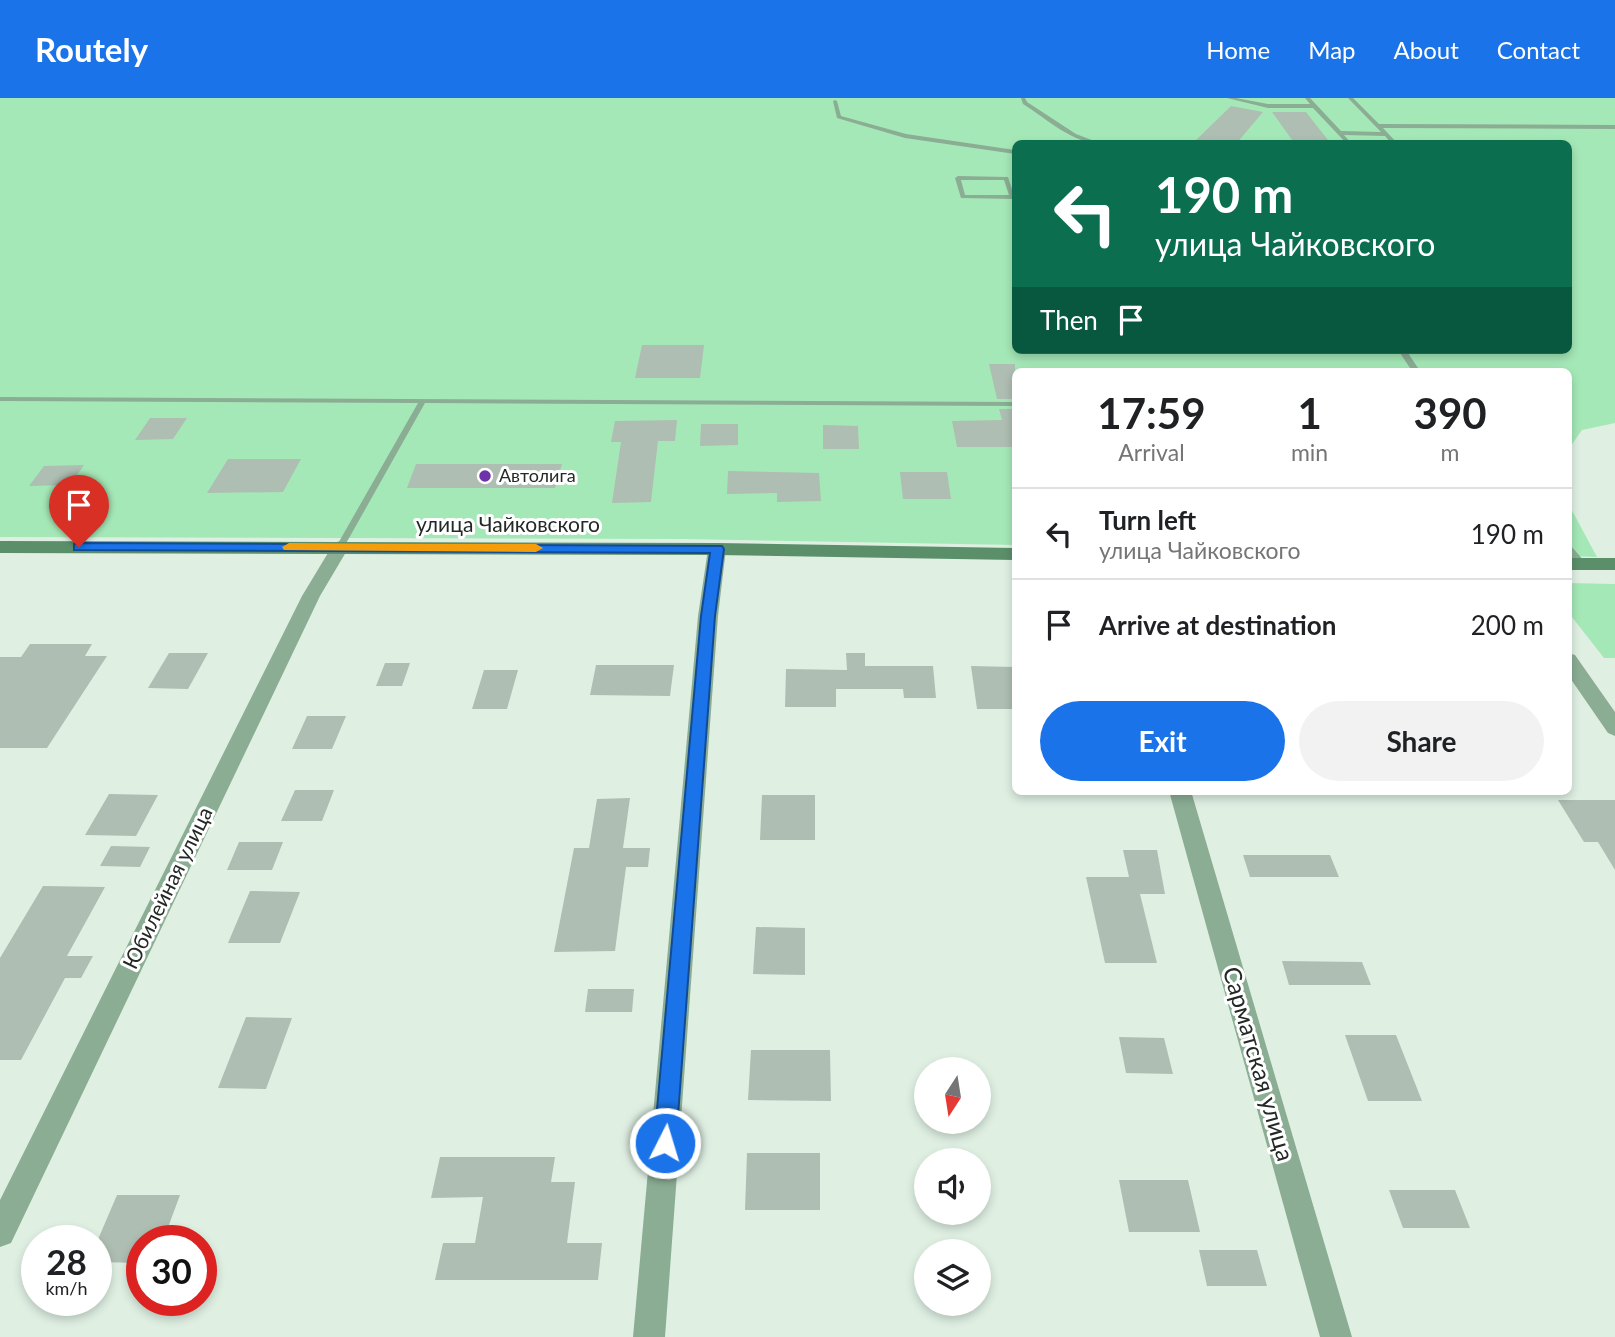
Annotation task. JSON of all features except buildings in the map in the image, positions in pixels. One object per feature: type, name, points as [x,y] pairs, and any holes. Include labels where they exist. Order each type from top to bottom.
[{"type":"street","name":"улица Чайковского","points":[[0,547],[718,549],[1012,554]]},
{"type":"street","name":"Юбилейная улица","points":[[0,1232],[312,596],[340,547]]},
{"type":"street","points":[[649,1337],[708,616],[718,549]]},
{"type":"street","points":[[1575,564],[1615,564]]},
{"type":"street","points":[[1572,666],[1615,729]]},
{"type":"street","name":"Сарматская улица","points":[[1181,795],[1336,1337]]},
{"type":"lane","points":[[1023,98],[1025,103],[1074,135],[1088,140]]},
{"type":"lane","points":[[1229,98],[1268,106],[1314,106]]},
{"type":"lane","points":[[1307,98],[1347,140]]},
{"type":"lane","points":[[1350,98],[1392,140]]},
{"type":"lane","points":[[835,101],[839,117],[852,121],[905,136],[1012,152]]},
{"type":"lane","points":[[1378,126],[1615,127]]},
{"type":"lane","points":[[1341,133],[1386,134]]},
{"type":"lane","points":[[1012,192],[1006,178],[958,178],[963,197],[1012,197]]},
{"type":"lane","points":[[0,399],[1012,404]]},
{"type":"lane","points":[[340,547],[423,401]]},
{"type":"green space","points":[[0,98],[1615,98],[1615,423],[1582,430],[1572,444],[1572,368],[1012,368],[1012,545],[681,539],[0,537]]},
{"type":"green space","points":[[1572,510],[1597,557],[1572,556]]},
{"type":"green space","points":[[1572,583],[1615,584],[1615,658],[1604,658],[1572,617]]},
{"type":"slow traffic","points":[[289,547],[536,548]]},
{"type":"place","name":"Автолига","points":[[485,476]]},
{"type":"route","points":[[79,547],[718,549],[708,616],[665,1143]]}]
